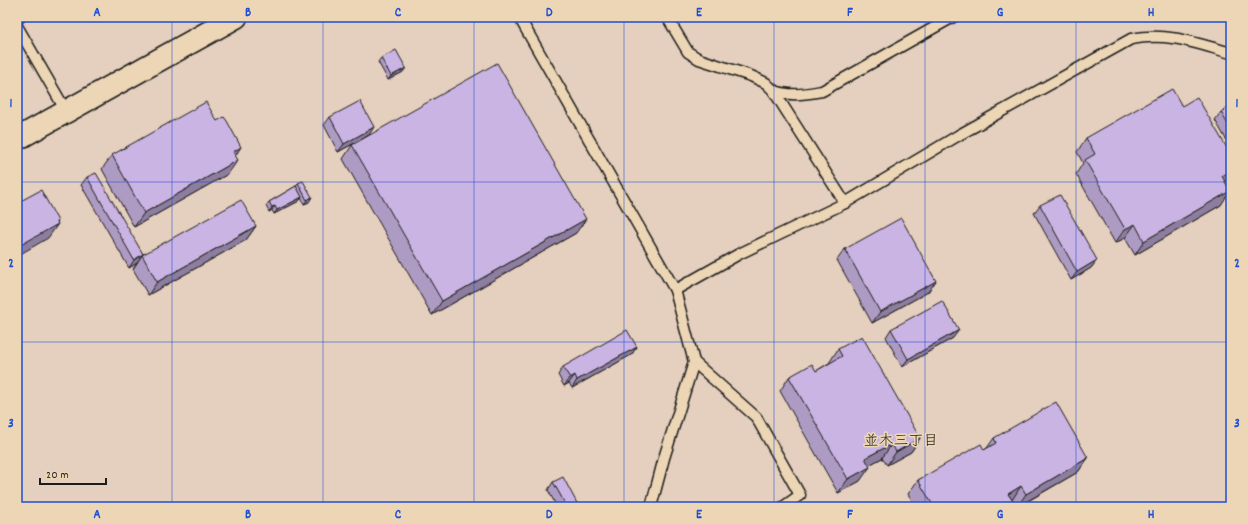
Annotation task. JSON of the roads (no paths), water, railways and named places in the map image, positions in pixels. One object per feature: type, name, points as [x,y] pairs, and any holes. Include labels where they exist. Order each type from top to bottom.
[{"type":"street","points":[[17,139],[236,17]]},
{"type":"lane","points":[[519,17],[675,290],[694,362],[664,458],[651,507]]},
{"type":"lane","points":[[667,17],[677,36],[688,52],[699,59],[751,76],[766,83],[773,90],[845,203]]},
{"type":"lane","points":[[773,90],[785,94],[801,95],[822,91],[952,17]]},
{"type":"lane","points":[[17,26],[66,111]]},
{"type":"lane","points":[[675,290],[739,254],[845,203],[959,135],[1131,39],[1148,36],[1166,36],[1231,53]]},
{"type":"lane","points":[[694,362],[756,417],[800,495],[784,507]]},
{"type":"district","name":"並木三丁目","points":[[901,440]]}]
